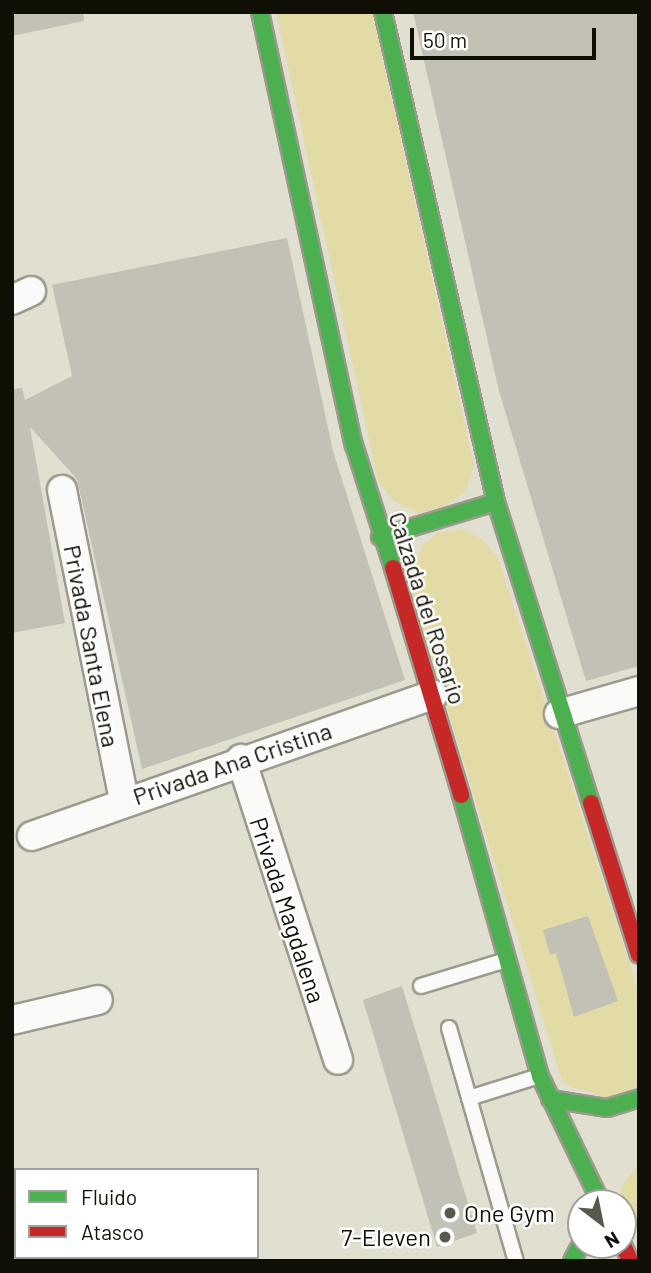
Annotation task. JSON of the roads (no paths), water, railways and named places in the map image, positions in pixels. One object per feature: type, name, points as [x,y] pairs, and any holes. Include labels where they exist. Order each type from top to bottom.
[{"type":"street","name":"Calzada del Rosario","points":[[260,12],[342,393],[380,537],[433,695],[540,1076],[550,1100],[580,1147],[593,1189]]},
{"type":"street","points":[[383,12],[496,502],[559,714],[639,955]]},
{"type":"street","name":"Privada Santa Elena","points":[[62,490],[124,801]]},
{"type":"street","points":[[380,537],[496,502]]},
{"type":"street","points":[[559,714],[639,691]]},
{"type":"street","name":"Privada Ana Cristina","points":[[32,836],[241,759],[433,695]]},
{"type":"street","name":"Privada Magdalena","points":[[241,759],[338,1060]]},
{"type":"street","points":[[12,1020],[98,1000]]},
{"type":"street","points":[[550,1100],[607,1108],[639,1098]]},
{"type":"lane","points":[[421,986],[508,960]]},
{"type":"lane","points":[[449,1028],[516,1261]]},
{"type":"lane","points":[[469,1098],[540,1076]]},
{"type":"place","name":"One Gym","points":[[450,1213]]},
{"type":"place","name":"7-Eleven","points":[[445,1237]]}]
